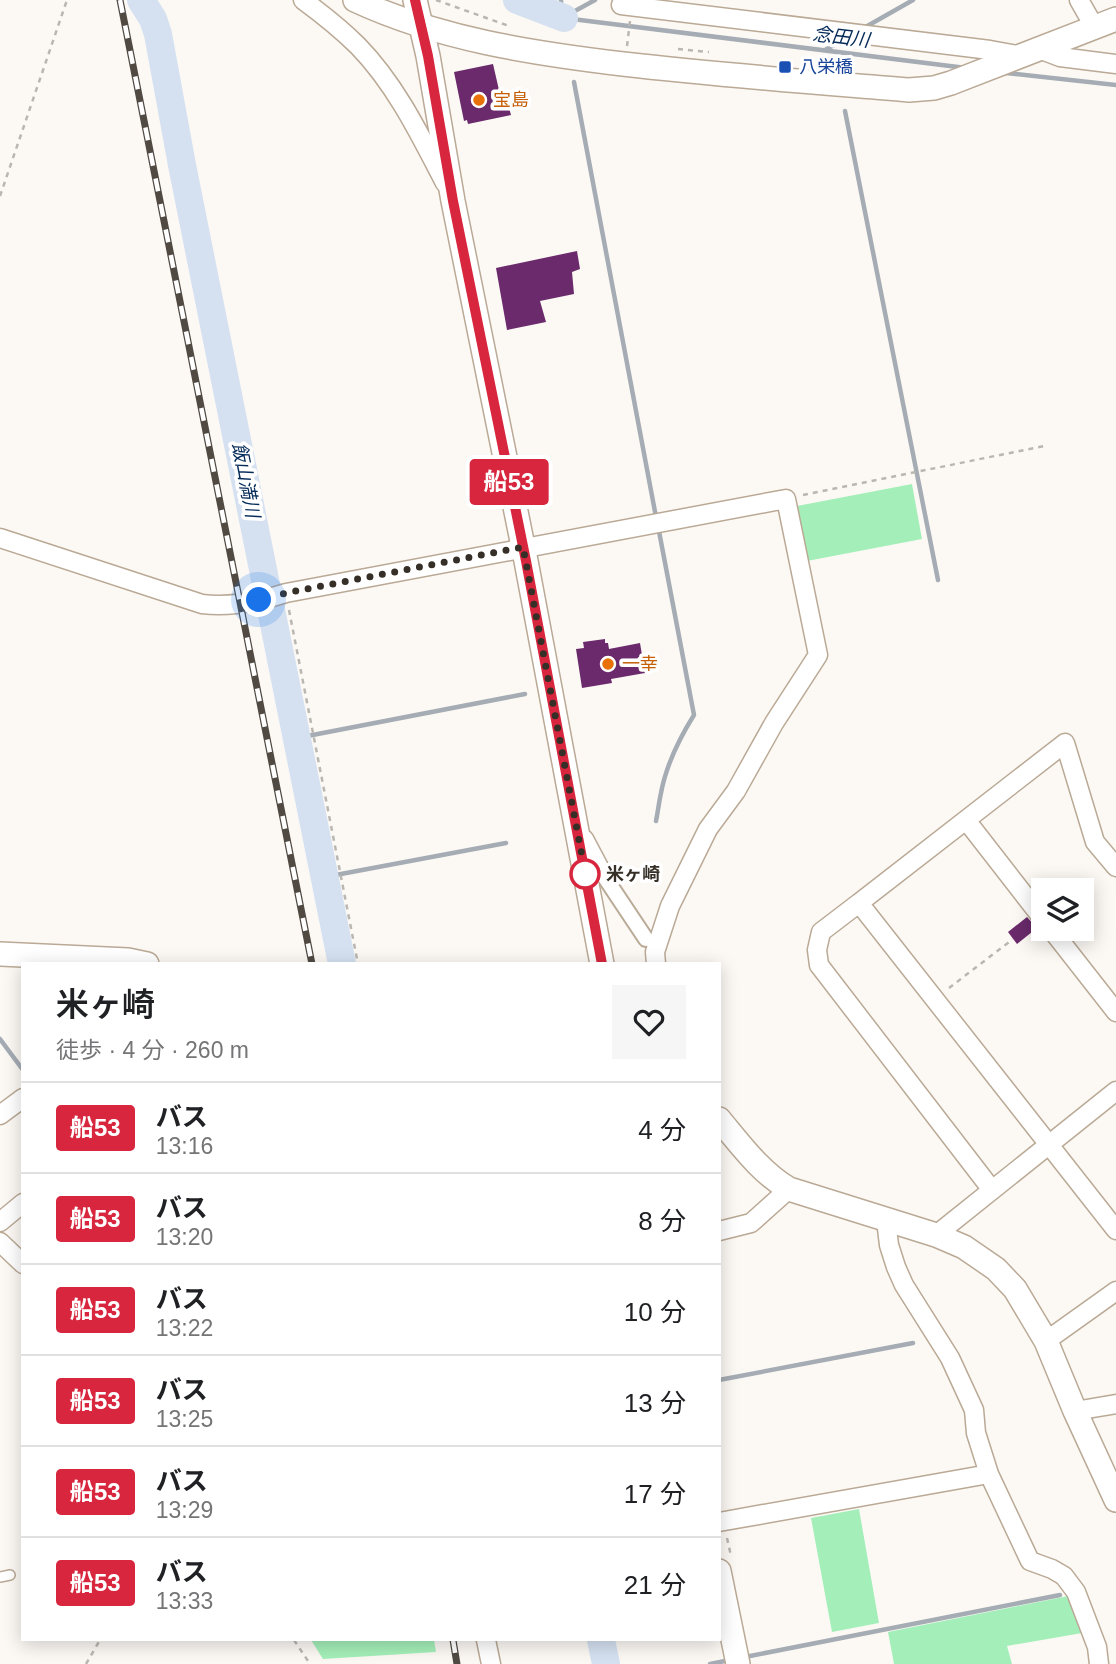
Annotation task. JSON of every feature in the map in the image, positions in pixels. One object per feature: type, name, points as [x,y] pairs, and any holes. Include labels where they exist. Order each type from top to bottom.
[{"type":"street","points":[[303,0],[357,45],[392,89],[420,135],[453,201]]},
{"type":"street","points":[[355,0],[421,27],[487,43],[572,58],[705,74],[909,90],[934,88],[975,75],[1105,24],[1079,0]]},
{"type":"street","points":[[415,0],[602,962]]},
{"type":"street","points":[[630,9],[621,5],[1116,64]]},
{"type":"street","points":[[0,538],[202,604],[218,606],[786,499],[818,655],[774,723],[736,792],[708,829],[670,906],[652,952]]},
{"type":"street","points":[[992,1190],[819,965],[817,950],[821,932],[1065,743],[1095,842],[1116,867]]},
{"type":"street","points":[[574,816],[602,873],[652,952]]},
{"type":"street","points":[[966,820],[1031,904]]},
{"type":"street","points":[[859,903],[1116,1230]]},
{"type":"street","points":[[1060,941],[1116,1012]]},
{"type":"street","points":[[0,954],[138,962]]},
{"type":"street","points":[[936,1235],[1116,1091]]},
{"type":"street","points":[[0,1115],[21,1099]]},
{"type":"street","points":[[721,1121],[777,1182],[789,1189],[936,1235],[964,1247],[996,1269],[1015,1289],[1046,1341],[1116,1500]]},
{"type":"street","points":[[721,1230],[751,1223],[789,1189]]},
{"type":"street","points":[[0,1222],[21,1205]]},
{"type":"street","points":[[886,1220],[889,1245],[896,1267],[904,1285],[950,1358],[974,1410],[976,1433],[989,1474],[1030,1561],[1063,1576],[1076,1592],[1097,1647],[1099,1664]]},
{"type":"street","points":[[0,1242],[21,1262]]},
{"type":"street","points":[[1046,1341],[1116,1291]]},
{"type":"street","points":[[1075,1411],[1116,1404]]},
{"type":"street","points":[[721,1522],[989,1474]]},
{"type":"street","points":[[721,1581],[738,1664]]},
{"type":"street","points":[[486,1641],[491,1664]]},
{"type":"lane","points":[[0,1577],[10,1575]]},
{"type":"path","points":[[0,196],[67,0]]},
{"type":"path","points":[[436,0],[516,28]]},
{"type":"path","points":[[629,37],[630,9]]},
{"type":"path","points":[[674,49],[713,52]]},
{"type":"path","points":[[786,499],[1044,446]]},
{"type":"path","points":[[282,594],[358,962]]},
{"type":"path","points":[[934,999],[1013,939]]},
{"type":"path","points":[[86,1664],[99,1641]]},
{"type":"path","points":[[295,1641],[310,1664]]},
{"type":"green space","points":[[912,484],[922,539],[807,561],[797,506]]},
{"type":"green space","points":[[859,1509],[879,1623],[832,1632],[811,1518]]},
{"type":"green space","points":[[1068,1596],[1088,1632],[1007,1646],[1012,1664],[894,1664],[888,1632]]},
{"type":"green space","points":[[312,1641],[434,1641],[436,1652],[323,1659]]},
{"type":"building","points":[[493,64],[502,103],[507,101],[511,115],[468,124],[467,120],[464,121],[454,72]]},
{"type":"building","points":[[577,251],[580,269],[572,272],[574,294],[540,301],[546,322],[507,330],[496,268]]},
{"type":"building","points":[[605,639],[609,649],[640,643],[645,673],[582,688],[576,649],[584,648],[583,642]]},
{"type":"building","points":[[1027,917],[1031,921],[1031,933],[1017,944],[1008,932]]},
{"type":"waterway","name":"飯山満川","points":[[141,0],[153,19],[158,34],[342,962]]},
{"type":"waterway","points":[[517,0],[564,18]]},
{"type":"waterway","points":[[561,0],[561,16]]},
{"type":"waterway","points":[[564,17],[595,0]]},
{"type":"waterway","points":[[862,29],[913,0]]},
{"type":"waterway","name":"念田川","points":[[564,18],[966,68]]},
{"type":"waterway","points":[[825,50],[845,39]]},
{"type":"waterway","name":"念田川","points":[[1006,73],[1116,85]]},
{"type":"waterway","points":[[574,82],[656,517]]},
{"type":"waterway","points":[[845,111],[938,580]]},
{"type":"waterway","points":[[656,821],[663,783],[670,763],[694,715],[658,526]]},
{"type":"waterway","points":[[297,738],[525,694]]},
{"type":"waterway","points":[[325,877],[506,843]]},
{"type":"waterway","points":[[0,1039],[21,1067]]},
{"type":"waterway","points":[[721,1380],[913,1343]]},
{"type":"waterway","points":[[745,1657],[1060,1595]]},
{"type":"waterway","name":"飯山満川","points":[[601,1641],[606,1664]]},
{"type":"waterway","points":[[710,1664],[730,1660]]},
{"type":"railway","points":[[120,0],[312,962]]},
{"type":"railway","points":[[453,1641],[457,1664]]},
{"type":"bus line","name":"船53","points":[[415,0],[526,561],[602,962]]},
{"type":"place","name":"八栄橋","points":[[785,67]]},
{"type":"place","name":"宝島","points":[[479,100]]},
{"type":"place","name":"一幸","points":[[608,664]]},
{"type":"place","name":"米ヶ崎","points":[[585,874]]},
{"type":"route","points":[[259,600],[523,547],[587,882],[585,874]]}]
